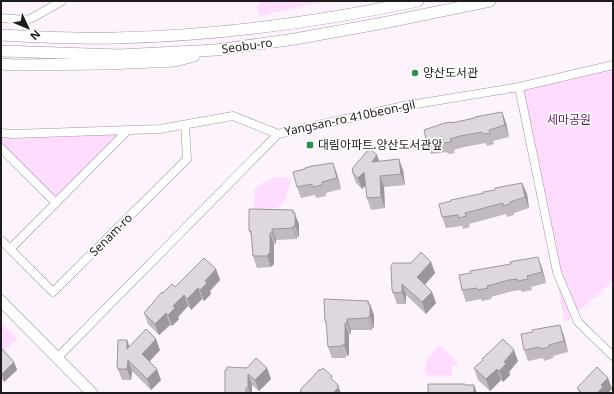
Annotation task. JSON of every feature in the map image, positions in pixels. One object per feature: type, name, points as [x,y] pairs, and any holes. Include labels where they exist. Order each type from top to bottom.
[{"type":"main road","name":"Seobu-ro","points":[[1,35],[113,38],[196,34],[290,23],[386,8],[418,1]]},
{"type":"main road","name":"Seobu-ro","points":[[1,51],[119,55],[216,50],[295,39],[490,1]]},
{"type":"main road","points":[[1,64],[107,64],[175,61],[216,50]]},
{"type":"main road","points":[[1,301],[92,393]]},
{"type":"street","points":[[1,18],[24,20],[32,18],[62,1]]},
{"type":"street","name":"Yangsan-ro 410beon-gil","points":[[57,358],[278,134],[404,106],[519,87],[613,65]]},
{"type":"street","points":[[519,87],[557,272],[578,322],[613,356]]},
{"type":"street","points":[[1,132],[14,134],[160,129],[233,116],[278,134]]},
{"type":"street","name":"Senam-ro","points":[[1,240],[54,292],[187,159],[185,125]]},
{"type":"street","points":[[10,249],[128,130]]},
{"type":"street","points":[[1,148],[56,202]]},
{"type":"green space","points":[[263,1],[326,1],[260,16],[257,5]]},
{"type":"green space","name":"세마공원","points":[[613,65],[613,281],[565,323],[519,87]]},
{"type":"green space","points":[[128,130],[56,203],[1,148],[1,133]]},
{"type":"green space","points":[[279,177],[291,179],[285,201],[277,208],[254,210],[255,188]]},
{"type":"green space","points":[[1,323],[18,339],[1,352]]},
{"type":"green space","points":[[438,346],[441,346],[457,362],[457,365],[452,367],[452,374],[449,377],[441,375],[430,377],[425,374],[427,360]]},
{"type":"building","points":[[502,112],[505,125],[489,130],[490,133],[483,134],[482,132],[460,136],[450,139],[451,142],[444,143],[443,140],[427,143],[424,130],[445,123]]},
{"type":"building","points":[[370,149],[377,155],[372,162],[399,159],[401,174],[380,176],[381,197],[367,198],[364,172],[358,178],[352,172],[352,169]]},
{"type":"building","points":[[333,163],[337,178],[322,182],[322,185],[312,187],[312,184],[297,187],[293,172],[312,166]]},
{"type":"building","points":[[522,183],[525,197],[510,202],[510,204],[503,206],[503,203],[465,213],[466,216],[459,218],[458,215],[442,217],[439,204],[495,190],[495,188]]},
{"type":"building","points":[[249,209],[293,210],[293,213],[295,213],[295,226],[293,226],[293,228],[272,229],[272,233],[270,233],[270,252],[267,256],[253,256],[251,231],[249,231]]},
{"type":"building","points":[[421,252],[431,262],[417,277],[432,292],[422,302],[402,284],[402,292],[393,293],[391,266],[393,263],[411,263]]},
{"type":"building","points":[[538,257],[542,272],[527,276],[528,279],[518,281],[517,279],[509,280],[478,290],[477,288],[462,290],[459,275],[471,273],[470,271],[511,264],[510,262]]},
{"type":"building","points":[[204,258],[216,269],[205,281],[207,283],[200,290],[198,288],[187,299],[184,295],[173,306],[175,308],[168,315],[166,313],[155,324],[144,313],[162,292],[163,293],[172,284],[175,287]]},
{"type":"building","points":[[324,299],[368,301],[368,304],[370,304],[370,317],[347,319],[347,323],[345,323],[345,343],[342,346],[328,347]]},
{"type":"building","points":[[560,325],[564,341],[549,345],[549,347],[524,350],[521,334],[533,332],[532,330]]},
{"type":"building","points":[[146,329],[156,339],[142,354],[157,369],[147,379],[128,360],[127,369],[118,369],[117,367],[118,340],[127,340],[127,349]]},
{"type":"building","points":[[503,339],[514,350],[504,362],[506,364],[499,371],[497,369],[486,379],[474,368]]},
{"type":"building","points":[[1,348],[14,362],[2,374],[1,373]]},
{"type":"building","points":[[256,358],[267,368],[255,380],[248,374],[248,388],[246,388],[246,393],[225,393],[225,370],[227,370],[227,367],[247,368]]},
{"type":"building","points":[[597,367],[608,378],[601,385],[603,387],[597,393],[582,393],[577,388]]},
{"type":"building","points":[[323,368],[332,376],[331,378],[339,387],[333,393],[299,393],[301,391],[300,390],[320,369],[321,370]]},
{"type":"building","points":[[428,384],[474,385],[474,393],[428,393]]},
{"type":"place","name":"양산도서관","points":[[415,73]]},
{"type":"place","name":"대림아파트.양산도서관앞","points":[[310,145]]}]
